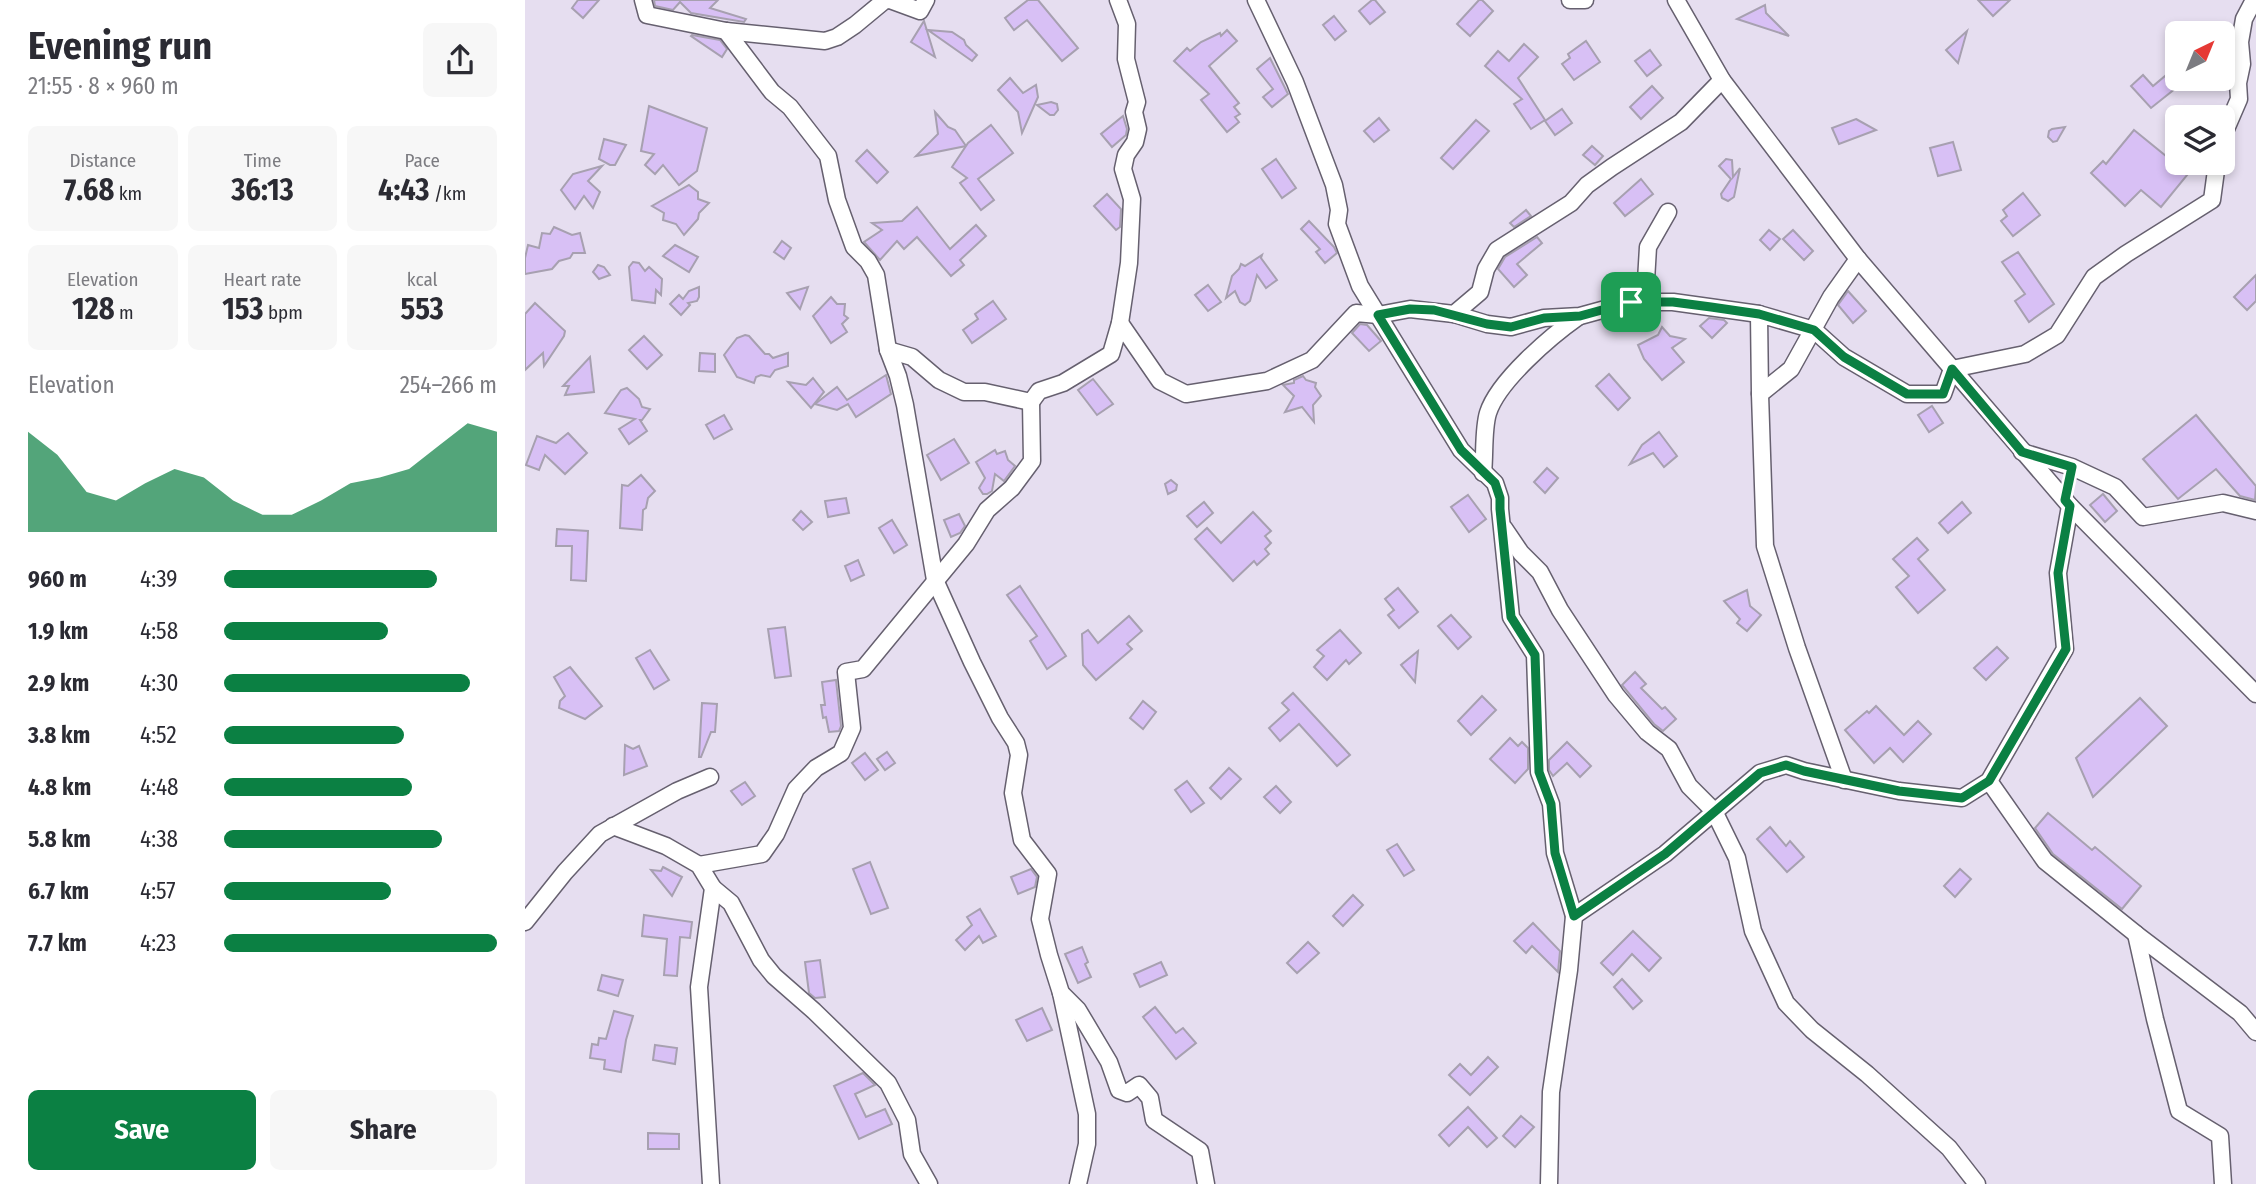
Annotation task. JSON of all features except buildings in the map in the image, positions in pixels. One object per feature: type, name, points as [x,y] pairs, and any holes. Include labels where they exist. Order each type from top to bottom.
[{"type":"street","points":[[643,0],[647,15],[726,31],[825,41],[837,37],[855,25],[884,1],[889,0],[920,11],[926,0]]},
{"type":"street","points":[[699,865],[762,854],[776,834],[796,789],[816,768],[841,753],[852,728],[846,672],[863,669],[966,544],[987,510],[1012,488],[1032,461],[1031,402],[1039,391],[1063,383],[1111,354],[1120,323],[1129,263],[1132,206],[1130,187],[1123,169],[1126,155],[1135,142],[1138,129],[1134,112],[1137,102],[1126,59],[1127,24],[1118,0]]},
{"type":"street","points":[[1256,0],[1296,82],[1334,185],[1339,210],[1337,224],[1360,286],[1461,450],[1495,483],[1498,491],[1511,617],[1535,655],[1539,772],[1551,804],[1555,853],[1574,916],[1551,1092],[1549,1184]]},
{"type":"street","points":[[1570,0],[1585,0]]},
{"type":"street","points":[[1677,0],[1722,80],[1858,259],[2067,503],[2256,694]]},
{"type":"street","points":[[2235,108],[2239,99],[2238,83],[2242,64],[2240,42],[2244,19],[2254,0]]},
{"type":"street","points":[[726,31],[772,92],[790,107],[828,156],[837,200],[854,247],[868,261],[876,275],[888,349],[905,405],[935,580],[1000,718],[1016,743],[1019,755],[1013,793],[1022,840],[1048,874],[1040,919],[1061,993],[1087,1114],[1087,1144],[1078,1184]]},
{"type":"street","points":[[1454,314],[1480,292],[1486,269],[1497,250],[1571,203],[1587,185],[1681,122],[1722,80]]},
{"type":"street","points":[[1952,369],[2025,354],[2057,335],[2094,277],[2211,200],[2215,175]]},
{"type":"street","points":[[1631,302],[1646,281],[1648,247],[1668,212]]},
{"type":"street","points":[[1760,394],[1791,369],[1831,298],[1858,259]]},
{"type":"street","points":[[1120,323],[1160,381],[1186,394],[1267,381],[1312,360],[1356,313],[1378,315],[1410,309],[1454,314],[1487,324],[1511,327],[1544,318],[1580,316],[1631,302],[1673,302],[1759,314],[1814,330],[1844,357],[1907,394],[1943,394],[1952,369]]},
{"type":"street","points":[[1759,314],[1765,545],[1797,648],[1844,780]]},
{"type":"street","points":[[1483,473],[1488,413],[1501,387],[1561,328],[1580,316]]},
{"type":"street","points":[[888,349],[912,357],[939,380],[964,392],[985,393],[1031,402]]},
{"type":"street","points":[[2022,452],[2072,467],[2115,488],[2143,517],[2223,503],[2256,511]]},
{"type":"street","points":[[1574,916],[1665,854],[1760,773],[1786,765],[1899,791],[1962,798],[1989,781],[2066,649],[2058,573],[2072,467]]},
{"type":"street","points":[[1502,526],[1521,553],[1541,572],[1560,610],[1616,695],[1647,733],[1669,749],[1689,786],[1714,811],[1737,858],[1753,931],[1786,1003],[1812,1030],[1867,1074],[1949,1148],[1977,1184]]},
{"type":"street","points":[[525,922],[600,834],[677,791],[710,777]]},
{"type":"street","points":[[1989,781],[2045,861],[2240,1013],[2256,1032]]},
{"type":"street","points":[[613,826],[666,846],[699,865],[713,888],[731,903],[761,960],[774,976],[888,1083],[907,1120],[912,1154],[929,1184]]},
{"type":"street","points":[[711,1184],[699,986],[713,888]]},
{"type":"street","points":[[2136,934],[2179,1111],[2220,1136],[2223,1184]]},
{"type":"street","points":[[1061,993],[1078,1010],[1109,1062],[1119,1090],[1127,1093],[1139,1085],[1150,1098],[1154,1120],[1200,1151],[1206,1184]]},
{"type":"route","points":[[1631,302],[1673,302],[1759,314],[1814,330],[1844,357],[1907,394],[1943,394],[1952,369],[2022,452],[2072,467],[2065,500],[2070,506],[2058,573],[2066,649],[1989,781],[1962,798],[1899,791],[1786,765],[1760,773],[1665,854],[1574,916],[1555,853],[1551,804],[1539,772],[1535,655],[1511,617],[1500,498],[1495,483],[1461,450],[1378,315],[1410,309],[1434,310],[1487,324],[1511,327],[1544,318],[1580,316],[1631,302]]}]
